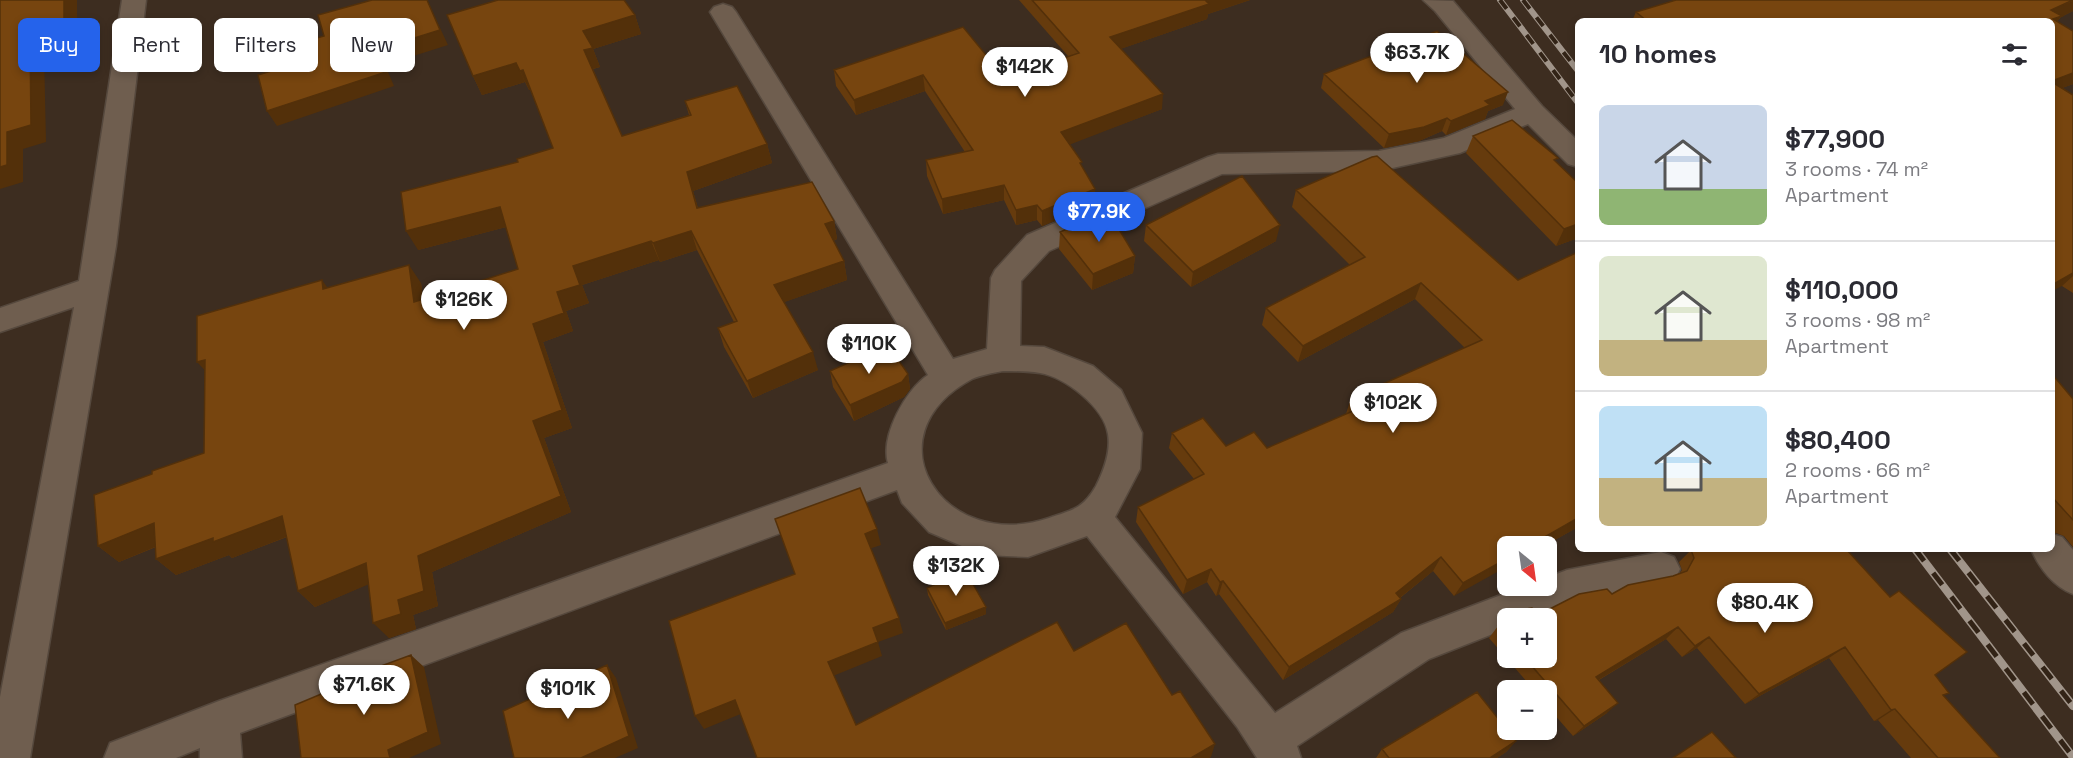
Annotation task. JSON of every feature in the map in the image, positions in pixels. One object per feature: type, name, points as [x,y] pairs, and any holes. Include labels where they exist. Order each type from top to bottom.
[{"type":"street","points":[[9,758],[94,288],[134,0]]},
{"type":"street","points":[[1435,0],[1444,6],[1532,112],[1575,154]]},
{"type":"street","points":[[723,12],[948,379]]},
{"type":"street","points":[[1003,358],[1006,278],[1038,243],[1218,164],[1379,161],[1450,146],[1532,112]]},
{"type":"street","points":[[0,320],[94,288]]},
{"type":"street","points":[[1003,358],[1044,360],[1081,375],[1110,400],[1125,433],[1123,469],[1105,503],[1094,518],[1028,541],[982,539],[942,521],[915,492],[904,456],[910,421],[931,390],[964,368],[1003,358]]},
{"type":"street","points":[[125,758],[220,740],[908,471]]},
{"type":"street","points":[[1094,518],[1251,713],[1276,749],[1415,646],[1567,587],[1661,569]]},
{"type":"street","points":[[2052,552],[2073,577]]},
{"type":"building","points":[[0,0],[64,0],[64,18],[18,18],[18,72],[30,72],[31,125],[7,132],[7,165],[0,167]]},
{"type":"building","points":[[372,0],[427,0],[440,30],[415,38],[415,18],[330,18],[330,72],[386,72],[267,111],[258,75],[268,72],[318,72],[318,38],[324,36],[318,15]]},
{"type":"building","points":[[498,0],[624,0],[635,15],[583,31],[593,48],[584,50],[622,136],[691,115],[685,101],[737,86],[767,144],[687,172],[697,208],[812,182],[834,221],[825,224],[844,261],[774,285],[813,352],[747,381],[718,328],[737,321],[691,231],[653,243],[651,241],[573,266],[580,285],[557,292],[564,313],[533,324],[562,410],[533,421],[561,496],[418,556],[424,591],[398,600],[401,614],[373,623],[366,563],[298,591],[282,516],[213,542],[213,538],[156,559],[154,523],[98,546],[94,495],[204,453],[205,360],[197,362],[197,316],[322,280],[323,289],[409,265],[414,302],[518,269],[500,207],[406,231],[401,192],[518,162],[517,159],[553,148],[523,70],[520,71],[516,63],[473,76],[447,15]]},
{"type":"building","points":[[1032,0],[1205,0],[1209,4],[1110,37],[1163,94],[1061,132],[1082,162],[1080,163],[1095,189],[1042,211],[1037,205],[1016,210],[1004,185],[942,199],[926,160],[973,150],[923,75],[854,100],[834,70],[963,27],[1005,78],[1079,53]]},
{"type":"building","points":[[1676,0],[2073,0],[2051,10],[2062,16],[2055,18],[1643,18],[1636,12]]},
{"type":"building","points":[[2055,20],[2073,31],[2073,73],[2055,80]]},
{"type":"building","points":[[1437,31],[1508,92],[1485,101],[1490,105],[1451,121],[1447,118],[1424,127],[1389,134],[1324,74]]},
{"type":"building","points":[[2055,84],[2073,95],[2073,273],[2055,283]]},
{"type":"building","points":[[1512,120],[1558,158],[1554,160],[1575,180],[1575,225],[1564,229],[1473,136]]},
{"type":"building","points":[[1377,156],[1518,280],[1575,253],[1575,520],[1546,536],[1497,536],[1497,564],[1463,583],[1441,557],[1396,593],[1401,599],[1289,667],[1223,581],[1220,582],[1211,569],[1187,580],[1138,507],[1204,474],[1172,433],[1203,418],[1226,446],[1254,432],[1267,448],[1360,408],[1351,398],[1482,340],[1421,283],[1303,346],[1266,308],[1365,257],[1296,190]]},
{"type":"building","points":[[1242,176],[1280,225],[1193,272],[1146,225]]},
{"type":"building","points":[[1108,211],[1135,256],[1093,274],[1060,232]]},
{"type":"building","points":[[888,345],[908,374],[902,382],[850,405],[830,371]]},
{"type":"building","points":[[2055,378],[2073,399],[2073,520],[2055,500]]},
{"type":"building","points":[[860,488],[877,529],[865,534],[899,618],[873,628],[878,642],[828,662],[856,725],[1057,622],[1074,651],[1126,623],[1172,695],[1180,691],[1215,744],[1191,758],[757,758],[735,700],[695,716],[669,621],[795,574],[775,519]]},
{"type":"building","points":[[1692,552],[1849,552],[1890,597],[1899,591],[1967,652],[1935,675],[1949,693],[1943,695],[2000,758],[1938,758],[1895,709],[1891,710],[1845,647],[1759,694],[1709,637],[1695,646],[1678,627],[1596,677],[1618,703],[1584,726],[1557,695],[1557,680],[1544,680],[1534,668],[1557,668],[1557,608],[1552,608],[1579,594],[1607,589],[1612,594],[1628,585],[1687,571],[1694,558]]},
{"type":"building","points":[[965,570],[986,607],[945,623],[927,588]]},
{"type":"building","points":[[411,655],[428,732],[388,750],[390,758],[301,758],[295,705]]},
{"type":"building","points":[[607,665],[629,736],[581,758],[514,758],[503,711]]},
{"type":"building","points":[[1477,692],[1497,717],[1497,740],[1516,741],[1490,758],[1389,758],[1382,749]]},
{"type":"building","points":[[1712,732],[1736,758],[1673,758]]},
{"type":"railway","points":[[1500,0],[1575,99]]},
{"type":"railway","points":[[1523,0],[1575,67]]},
{"type":"railway","points":[[1917,552],[2073,757]]},
{"type":"railway","points":[[1952,552],[2073,706]]}]
